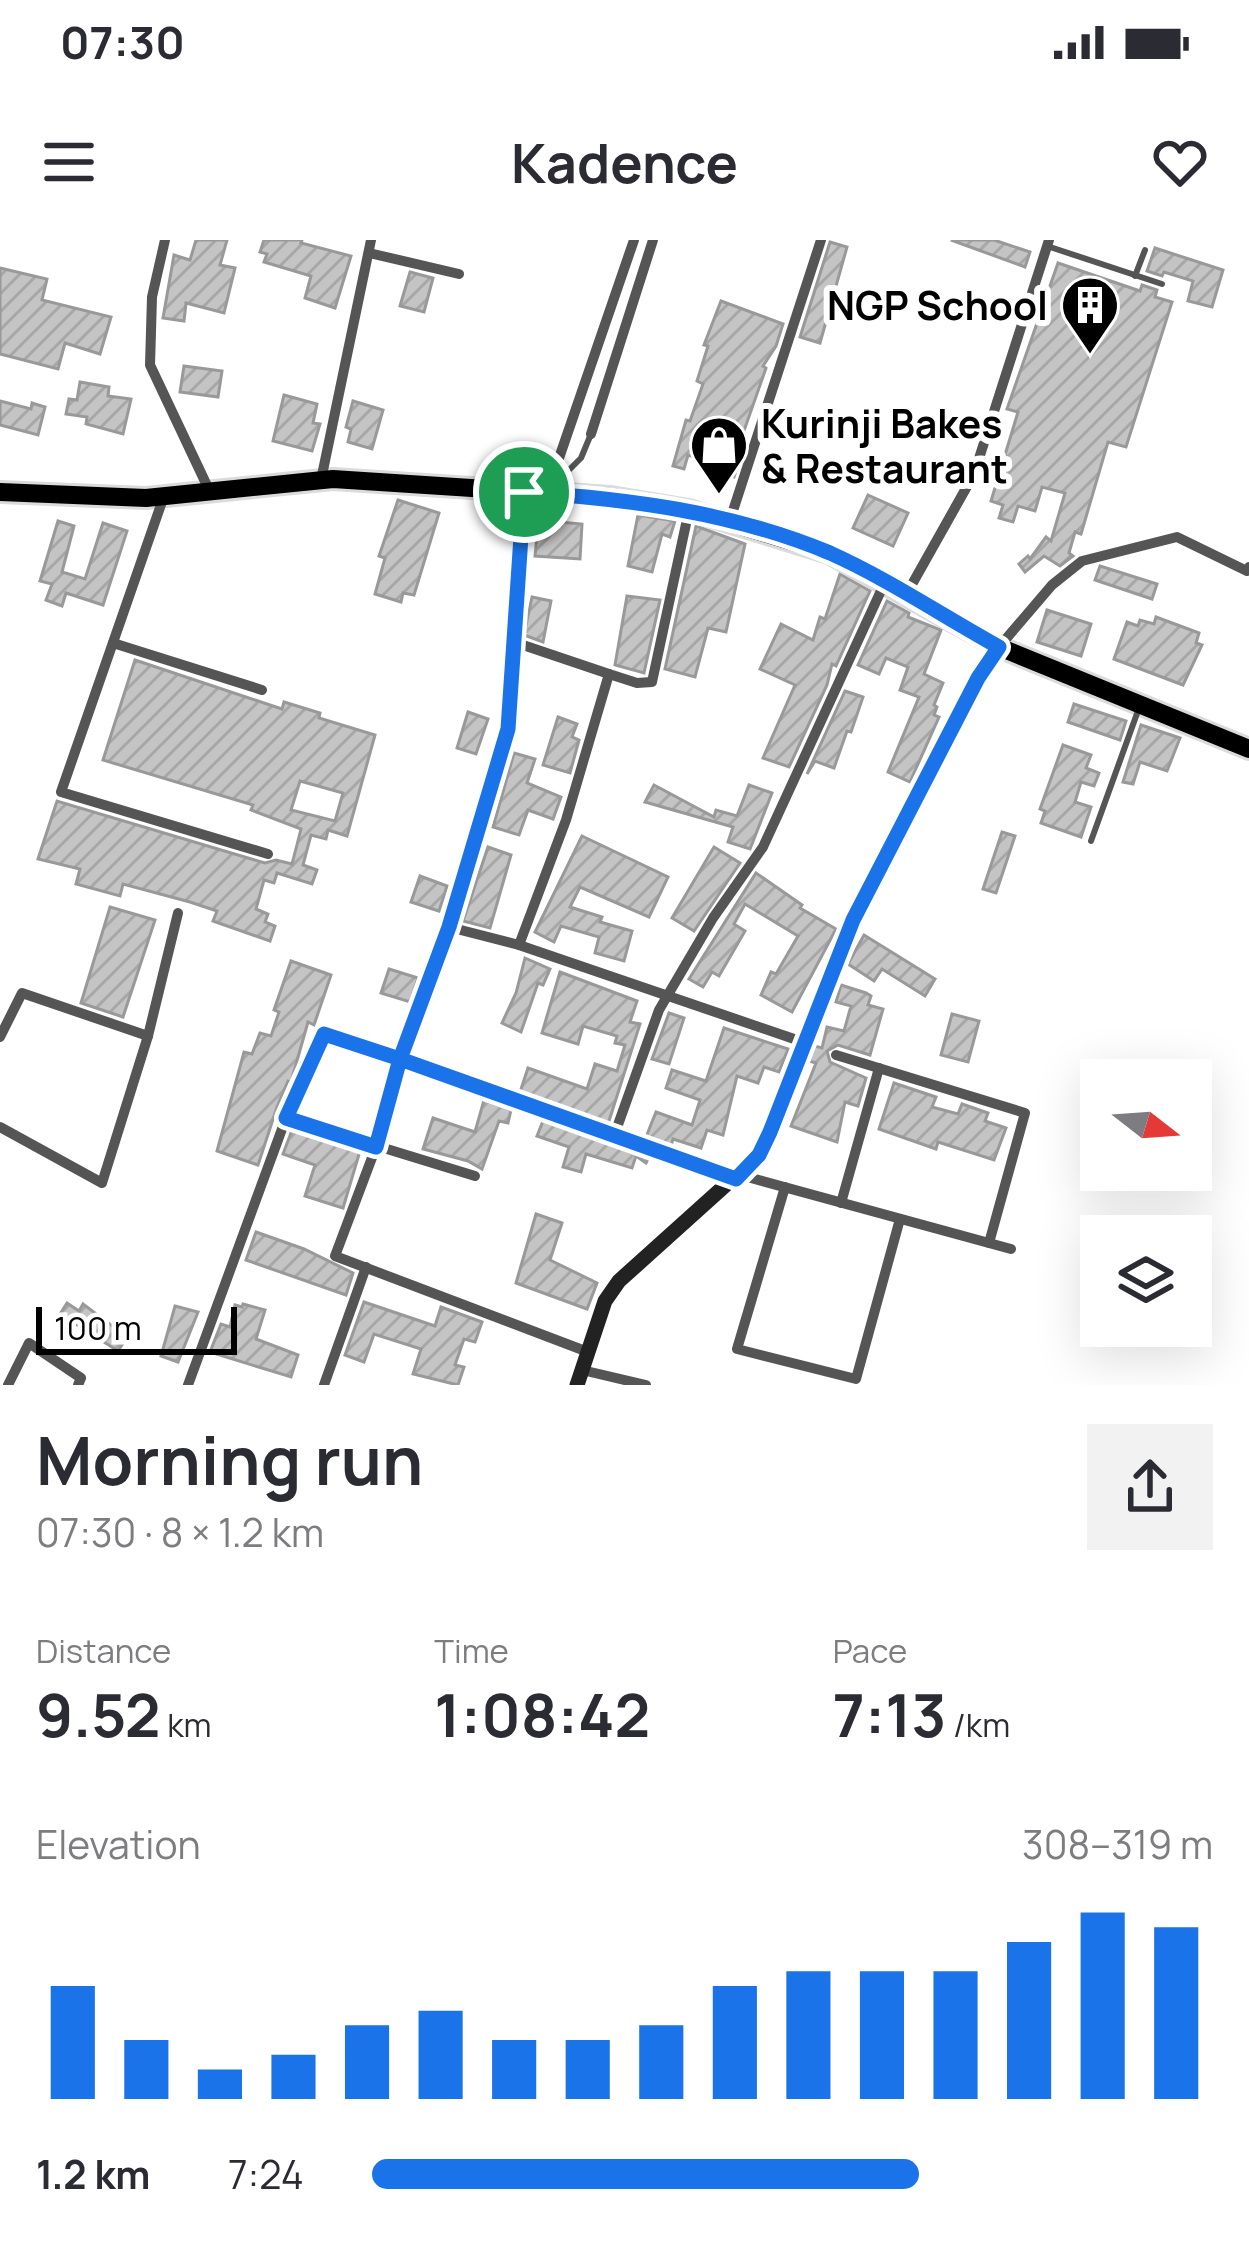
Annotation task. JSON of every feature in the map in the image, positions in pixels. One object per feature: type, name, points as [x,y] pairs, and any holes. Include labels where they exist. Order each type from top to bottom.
[{"type":"main road","points":[[0,493],[164,496],[321,480],[611,497],[689,510],[829,553],[999,647],[1249,748]]},
{"type":"street","points":[[165,240],[152,297],[150,364],[211,491]]},
{"type":"street","points":[[547,493],[634,240]]},
{"type":"street","points":[[592,434],[653,240]]},
{"type":"street","points":[[730,520],[821,240]]},
{"type":"street","points":[[906,595],[974,474],[1048,243]]},
{"type":"street","points":[[321,480],[370,247],[459,274]]},
{"type":"street","points":[[524,492],[508,729],[449,927],[335,1256],[588,1352]]},
{"type":"street","points":[[164,496],[61,792],[268,854]]},
{"type":"street","points":[[514,643],[637,683],[652,682],[689,510]]},
{"type":"street","points":[[646,1385],[580,1377],[605,1301],[628,1270],[759,1155],[853,920],[967,699],[999,647],[1052,585],[1082,562],[1177,537],[1247,571],[1249,567]]},
{"type":"street","points":[[614,1136],[668,994],[713,918],[764,847],[885,582]]},
{"type":"street","points":[[113,643],[262,690]]},
{"type":"street","points":[[519,945],[566,820],[609,674]]},
{"type":"street","points":[[0,1127],[102,1183],[148,1036],[178,913]]},
{"type":"street","points":[[449,927],[519,945],[803,1042]]},
{"type":"street","points":[[0,1036],[22,993],[148,1036]]},
{"type":"street","points":[[188,1385],[286,1118],[324,1034],[738,1177],[1011,1249]]},
{"type":"street","points":[[836,1055],[1025,1113],[989,1243]]},
{"type":"street","points":[[841,1203],[879,1068]]},
{"type":"street","points":[[286,1118],[476,1176]]},
{"type":"street","points":[[785,1187],[737,1349],[856,1379],[900,1219]]},
{"type":"street","points":[[324,1385],[366,1267]]},
{"type":"street","points":[[8,1385],[29,1343],[81,1378],[78,1385]]},
{"type":"lane","points":[[1048,243],[1162,284]]},
{"type":"lane","points":[[1135,276],[1145,250]]},
{"type":"lane","points":[[547,493],[580,458],[592,434]]},
{"type":"lane","points":[[1091,841],[1140,704]]},
{"type":"building","points":[[196,240],[227,240],[220,265],[235,268],[224,313],[186,303],[184,321],[163,318],[174,255],[190,260]]},
{"type":"building","points":[[264,240],[302,240],[351,256],[335,308],[305,298],[311,276],[264,262],[267,254],[260,252]]},
{"type":"building","points":[[951,240],[994,240],[1030,252],[1025,267]]},
{"type":"building","points":[[830,242],[847,247],[820,343],[800,337]]},
{"type":"building","points":[[1155,248],[1223,270],[1212,307],[1188,301],[1193,281],[1147,271]]},
{"type":"building","name":"NGP School","points":[[1058,263],[1140,291],[1142,285],[1157,290],[1155,297],[1172,302],[1126,447],[1108,442],[1081,534],[1075,532],[1069,553],[1073,556],[1060,566],[1044,556],[1025,572],[1019,564],[1030,559],[1046,537],[1051,541],[1065,493],[1042,487],[1035,511],[1018,506],[1013,522],[999,518],[1003,505],[991,501],[1018,412],[1007,409]]},
{"type":"building","points":[[0,268],[47,279],[42,300],[111,317],[100,354],[65,343],[58,369],[0,354]]},
{"type":"building","points":[[410,272],[433,278],[424,312],[400,306]]},
{"type":"building","points":[[721,301],[783,324],[763,366],[734,477],[724,474],[727,466],[688,455],[684,469],[673,466],[703,384],[697,381],[708,346],[704,345]]},
{"type":"building","points":[[184,366],[222,371],[218,397],[180,392]]},
{"type":"building","points":[[80,382],[109,387],[108,396],[131,399],[123,434],[86,424],[87,417],[66,414],[69,399],[77,400]]},
{"type":"building","points":[[284,395],[317,404],[313,423],[320,424],[312,451],[273,441]]},
{"type":"building","points":[[0,401],[31,409],[32,403],[45,407],[38,435],[0,425]]},
{"type":"building","points":[[353,401],[383,410],[372,449],[348,442],[351,429],[346,427]]},
{"type":"building","points":[[868,495],[908,513],[893,546],[853,528]]},
{"type":"building","points":[[398,500],[439,513],[414,595],[403,593],[401,602],[375,594],[385,558],[379,556]]},
{"type":"building","points":[[540,506],[560,507],[559,522],[582,524],[580,559],[535,556]]},
{"type":"building","points":[[638,515],[675,521],[670,537],[662,534],[652,572],[628,566]]},
{"type":"building","points":[[58,521],[74,526],[62,572],[85,579],[103,523],[127,531],[103,605],[66,593],[62,606],[46,600],[52,584],[40,581]]},
{"type":"building","points":[[696,526],[745,544],[726,632],[708,628],[695,677],[665,669]]},
{"type":"building","points":[[1100,566],[1157,584],[1152,599],[1095,580]]},
{"type":"building","points":[[840,574],[870,591],[836,666],[832,664],[789,767],[763,758],[795,685],[760,669],[781,624],[813,640]]},
{"type":"building","points":[[627,596],[660,600],[644,673],[615,665]]},
{"type":"building","points":[[532,597],[551,601],[543,642],[524,635]]},
{"type":"building","points":[[887,601],[909,613],[908,617],[941,630],[924,674],[943,683],[934,705],[934,715],[939,717],[910,782],[888,772],[919,697],[900,690],[908,667],[886,658],[879,674],[858,665]]},
{"type":"building","points":[[1047,610],[1091,624],[1081,656],[1037,642]]},
{"type":"building","points":[[1156,617],[1199,633],[1196,643],[1202,645],[1183,685],[1114,659],[1127,622],[1154,624]]},
{"type":"building","points":[[135,660],[282,709],[284,702],[320,713],[319,718],[375,735],[347,836],[328,830],[326,839],[311,835],[303,865],[317,870],[312,884],[277,873],[274,883],[264,880],[256,909],[268,914],[265,922],[275,926],[270,941],[213,921],[217,911],[190,902],[123,884],[120,896],[76,884],[80,869],[38,859],[57,801],[265,863],[292,864],[301,829],[251,810],[253,805],[103,760]],"holes":[[[300,781],[343,793],[335,821],[291,810]]]},
{"type":"building","points":[[845,691],[863,697],[851,732],[847,731],[834,768],[815,761],[807,774]]},
{"type":"building","points":[[1074,704],[1126,721],[1120,740],[1068,722]]},
{"type":"building","points":[[468,712],[488,719],[476,754],[457,748]]},
{"type":"building","points":[[558,717],[577,724],[572,737],[579,740],[570,773],[543,765]]},
{"type":"building","points":[[1141,725],[1180,738],[1167,771],[1140,762],[1133,784],[1123,782]]},
{"type":"building","points":[[1063,745],[1091,755],[1086,768],[1099,773],[1094,786],[1081,782],[1075,802],[1091,807],[1081,837],[1041,823],[1045,811],[1040,809]]},
{"type":"building","points":[[514,753],[535,759],[527,783],[561,797],[553,819],[528,810],[519,835],[493,827]]},
{"type":"building","points":[[654,785],[714,817],[716,810],[737,816],[749,785],[772,793],[750,849],[728,842],[733,827],[645,802]]},
{"type":"building","points":[[1002,832],[1015,836],[996,893],[983,889]]},
{"type":"building","points":[[582,836],[668,877],[649,917],[580,887],[570,907],[632,931],[624,961],[595,953],[599,937],[561,926],[554,942],[535,932]]},
{"type":"building","points":[[488,847],[511,855],[490,928],[463,921]]},
{"type":"building","points":[[714,847],[740,863],[694,931],[672,918]]},
{"type":"building","points":[[756,873],[836,929],[792,1012],[761,995],[771,972],[776,974],[798,936],[745,904],[734,924],[745,931],[719,976],[712,972],[703,987],[689,979]]},
{"type":"building","points":[[420,876],[447,886],[439,911],[411,902]]},
{"type":"building","points":[[110,907],[155,920],[123,1017],[81,1003]]},
{"type":"building","points":[[864,935],[935,979],[925,996],[882,969],[874,981],[848,964]]},
{"type":"building","points":[[525,958],[550,969],[543,985],[538,983],[521,1032],[502,1023]]},
{"type":"building","points":[[291,961],[331,975],[314,1025],[308,1022],[291,1082],[277,1107],[258,1165],[217,1151],[244,1052],[252,1054],[260,1033],[271,1036],[279,1012],[274,1010]]},
{"type":"building","points":[[389,969],[418,978],[410,1002],[381,993]]},
{"type":"building","points":[[560,972],[637,1001],[630,1022],[640,1024],[608,1124],[520,1092],[528,1068],[587,1089],[595,1064],[617,1071],[625,1045],[615,1043],[617,1036],[583,1026],[578,1044],[542,1033]]},
{"type":"building","points":[[841,985],[866,993],[871,996],[868,1005],[883,1009],[870,1055],[838,1045],[827,1051],[830,1062],[866,1078],[858,1106],[845,1102],[837,1142],[791,1126],[816,1063],[809,1061],[815,1046],[822,1048],[827,1027],[844,1031],[851,1006],[836,1002]]},
{"type":"building","points":[[669,1013],[684,1018],[669,1064],[652,1059]]},
{"type":"building","points":[[952,1014],[979,1021],[968,1062],[941,1055]]},
{"type":"building","points":[[724,1028],[788,1049],[779,1072],[764,1067],[758,1083],[737,1076],[723,1135],[707,1130],[701,1148],[673,1139],[671,1146],[646,1137],[656,1112],[692,1125],[700,1100],[666,1088],[672,1070],[706,1081]]},
{"type":"building","points":[[894,1083],[936,1097],[932,1107],[958,1114],[962,1104],[988,1113],[985,1121],[1006,1128],[994,1160],[938,1142],[936,1149],[879,1129]]},
{"type":"building","points":[[484,1100],[511,1110],[508,1123],[499,1121],[482,1169],[423,1149],[433,1118],[475,1132]]},
{"type":"building","points":[[543,1121],[648,1159],[646,1163],[636,1156],[632,1168],[586,1154],[581,1172],[563,1167],[569,1147],[537,1136]]},
{"type":"building","points":[[292,1130],[360,1151],[343,1208],[305,1196],[315,1165],[283,1154]]},
{"type":"building","points":[[536,1214],[562,1223],[550,1260],[597,1283],[587,1309],[516,1283]]},
{"type":"building","points":[[256,1232],[353,1273],[346,1295],[246,1260]]},
{"type":"building","points":[[364,1302],[435,1326],[441,1307],[482,1322],[475,1342],[464,1339],[455,1365],[464,1367],[458,1385],[413,1374],[421,1349],[374,1334],[364,1362],[345,1355]]},
{"type":"building","points":[[67,1303],[79,1311],[83,1304],[127,1337],[118,1351],[60,1314]]},
{"type":"building","points":[[235,1305],[265,1310],[256,1339],[298,1355],[291,1377],[210,1352],[221,1324],[230,1327]]},
{"type":"building","points":[[175,1306],[198,1312],[178,1362],[161,1356]]},
{"type":"place","name":"NGP School","points":[[1090,356]]},
{"type":"place","name":"Kurinji Bakes & Restaurant","points":[[719,496]]},
{"type":"route","points":[[524,492],[508,729],[449,927],[400,1059],[324,1034],[286,1118],[376,1147],[400,1059],[736,1179],[759,1155],[853,920],[978,678],[999,647],[829,553],[730,520],[611,497],[524,492]]}]
